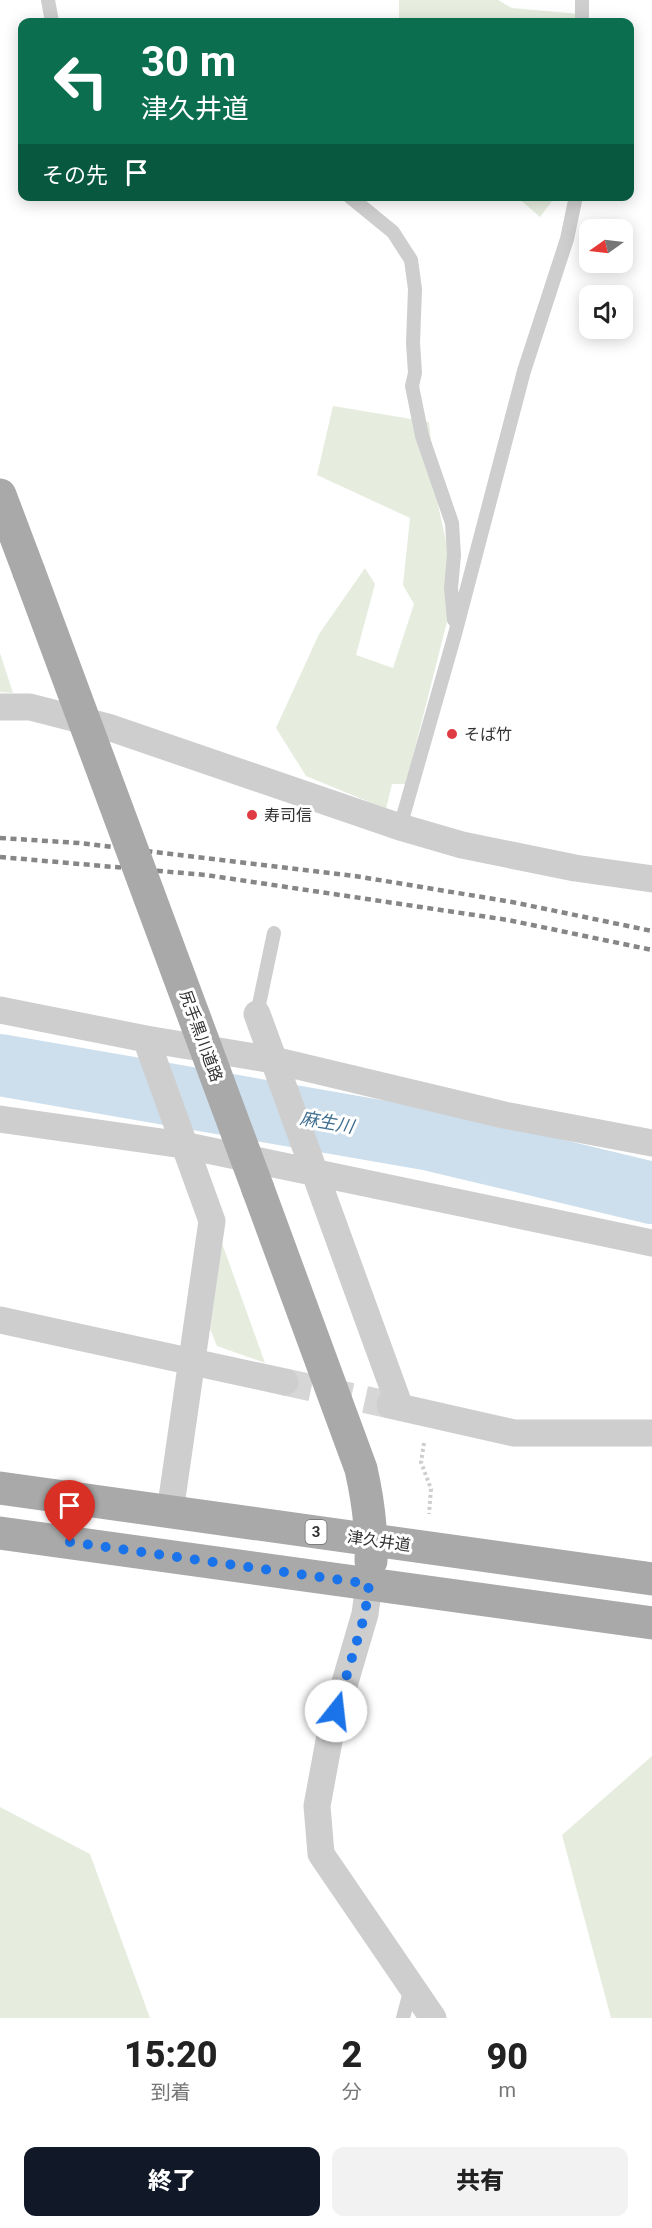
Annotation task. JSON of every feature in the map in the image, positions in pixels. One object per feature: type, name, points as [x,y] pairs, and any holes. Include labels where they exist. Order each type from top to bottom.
[{"type":"main road","name":"尻手黒川道路","points":[[0,495],[361,1469],[368,1502],[372,1540],[369,1584]]},
{"type":"main road","name":"津久井道","points":[[0,1488],[652,1579]]},
{"type":"main road","points":[[0,1533],[652,1623]]},
{"type":"street","points":[[0,707],[30,707],[108,727],[400,827],[462,845],[575,868],[652,879]]},
{"type":"street","points":[[0,1010],[146,1039],[273,1060],[504,1115],[652,1143]]},
{"type":"street","points":[[256,1014],[395,1406],[514,1433],[652,1433]]},
{"type":"street","points":[[146,1039],[212,1221],[170,1512]]},
{"type":"street","points":[[0,1119],[181,1137],[652,1243]]},
{"type":"street","points":[[0,1320],[285,1382]]},
{"type":"street","points":[[369,1584],[365,1614],[331,1730],[317,1806],[321,1854],[433,2018]]},
{"type":"lane","points":[[48,0],[51,18]]},
{"type":"lane","points":[[582,0],[582,18]]},
{"type":"lane","points":[[355,201],[393,232],[411,260],[416,289],[413,343],[416,373],[412,386],[422,436],[452,523],[455,634]]},
{"type":"lane","points":[[400,827],[455,634],[524,371],[567,239],[575,201]]},
{"type":"lane","points":[[256,1014],[274,933]]},
{"type":"lane","points":[[403,2018],[412,1986]]},
{"type":"path","points":[[429,1414],[421,1462],[431,1490],[429,1521]]},
{"type":"shaded area","points":[[399,0],[498,0],[512,8],[580,14],[580,18],[399,18]]},
{"type":"shaded area","points":[[522,201],[552,201],[540,217]]},
{"type":"shaded area","points":[[333,406],[429,422],[438,505],[456,586],[406,784],[392,784],[386,809],[306,776],[276,728],[319,634],[365,568],[375,584],[356,655],[393,668],[414,604],[403,585],[410,518],[317,475]]},
{"type":"shaded area","points":[[0,653],[13,693],[0,692]]},
{"type":"shaded area","points":[[222,1243],[265,1363],[217,1346],[210,1329]]},
{"type":"shaded area","points":[[652,1756],[652,2018],[611,2018],[562,1835]]},
{"type":"shaded area","points":[[0,1807],[90,1854],[150,2018],[0,2018]]},
{"type":"waterway","name":"麻生川","points":[[0,1065],[431,1140],[652,1193]]},
{"type":"tunnel","points":[[285,1382],[390,1405]]},
{"type":"railway","points":[[0,838],[79,843],[355,876],[512,902],[652,931]]},
{"type":"railway","points":[[0,857],[206,875],[508,920],[652,950]]},
{"type":"place","name":"そば竹","points":[[452,734]]},
{"type":"place","name":"寿司信","points":[[252,815]]},
{"type":"route","points":[[70,1542],[369,1584],[365,1614],[336,1711]]}]
